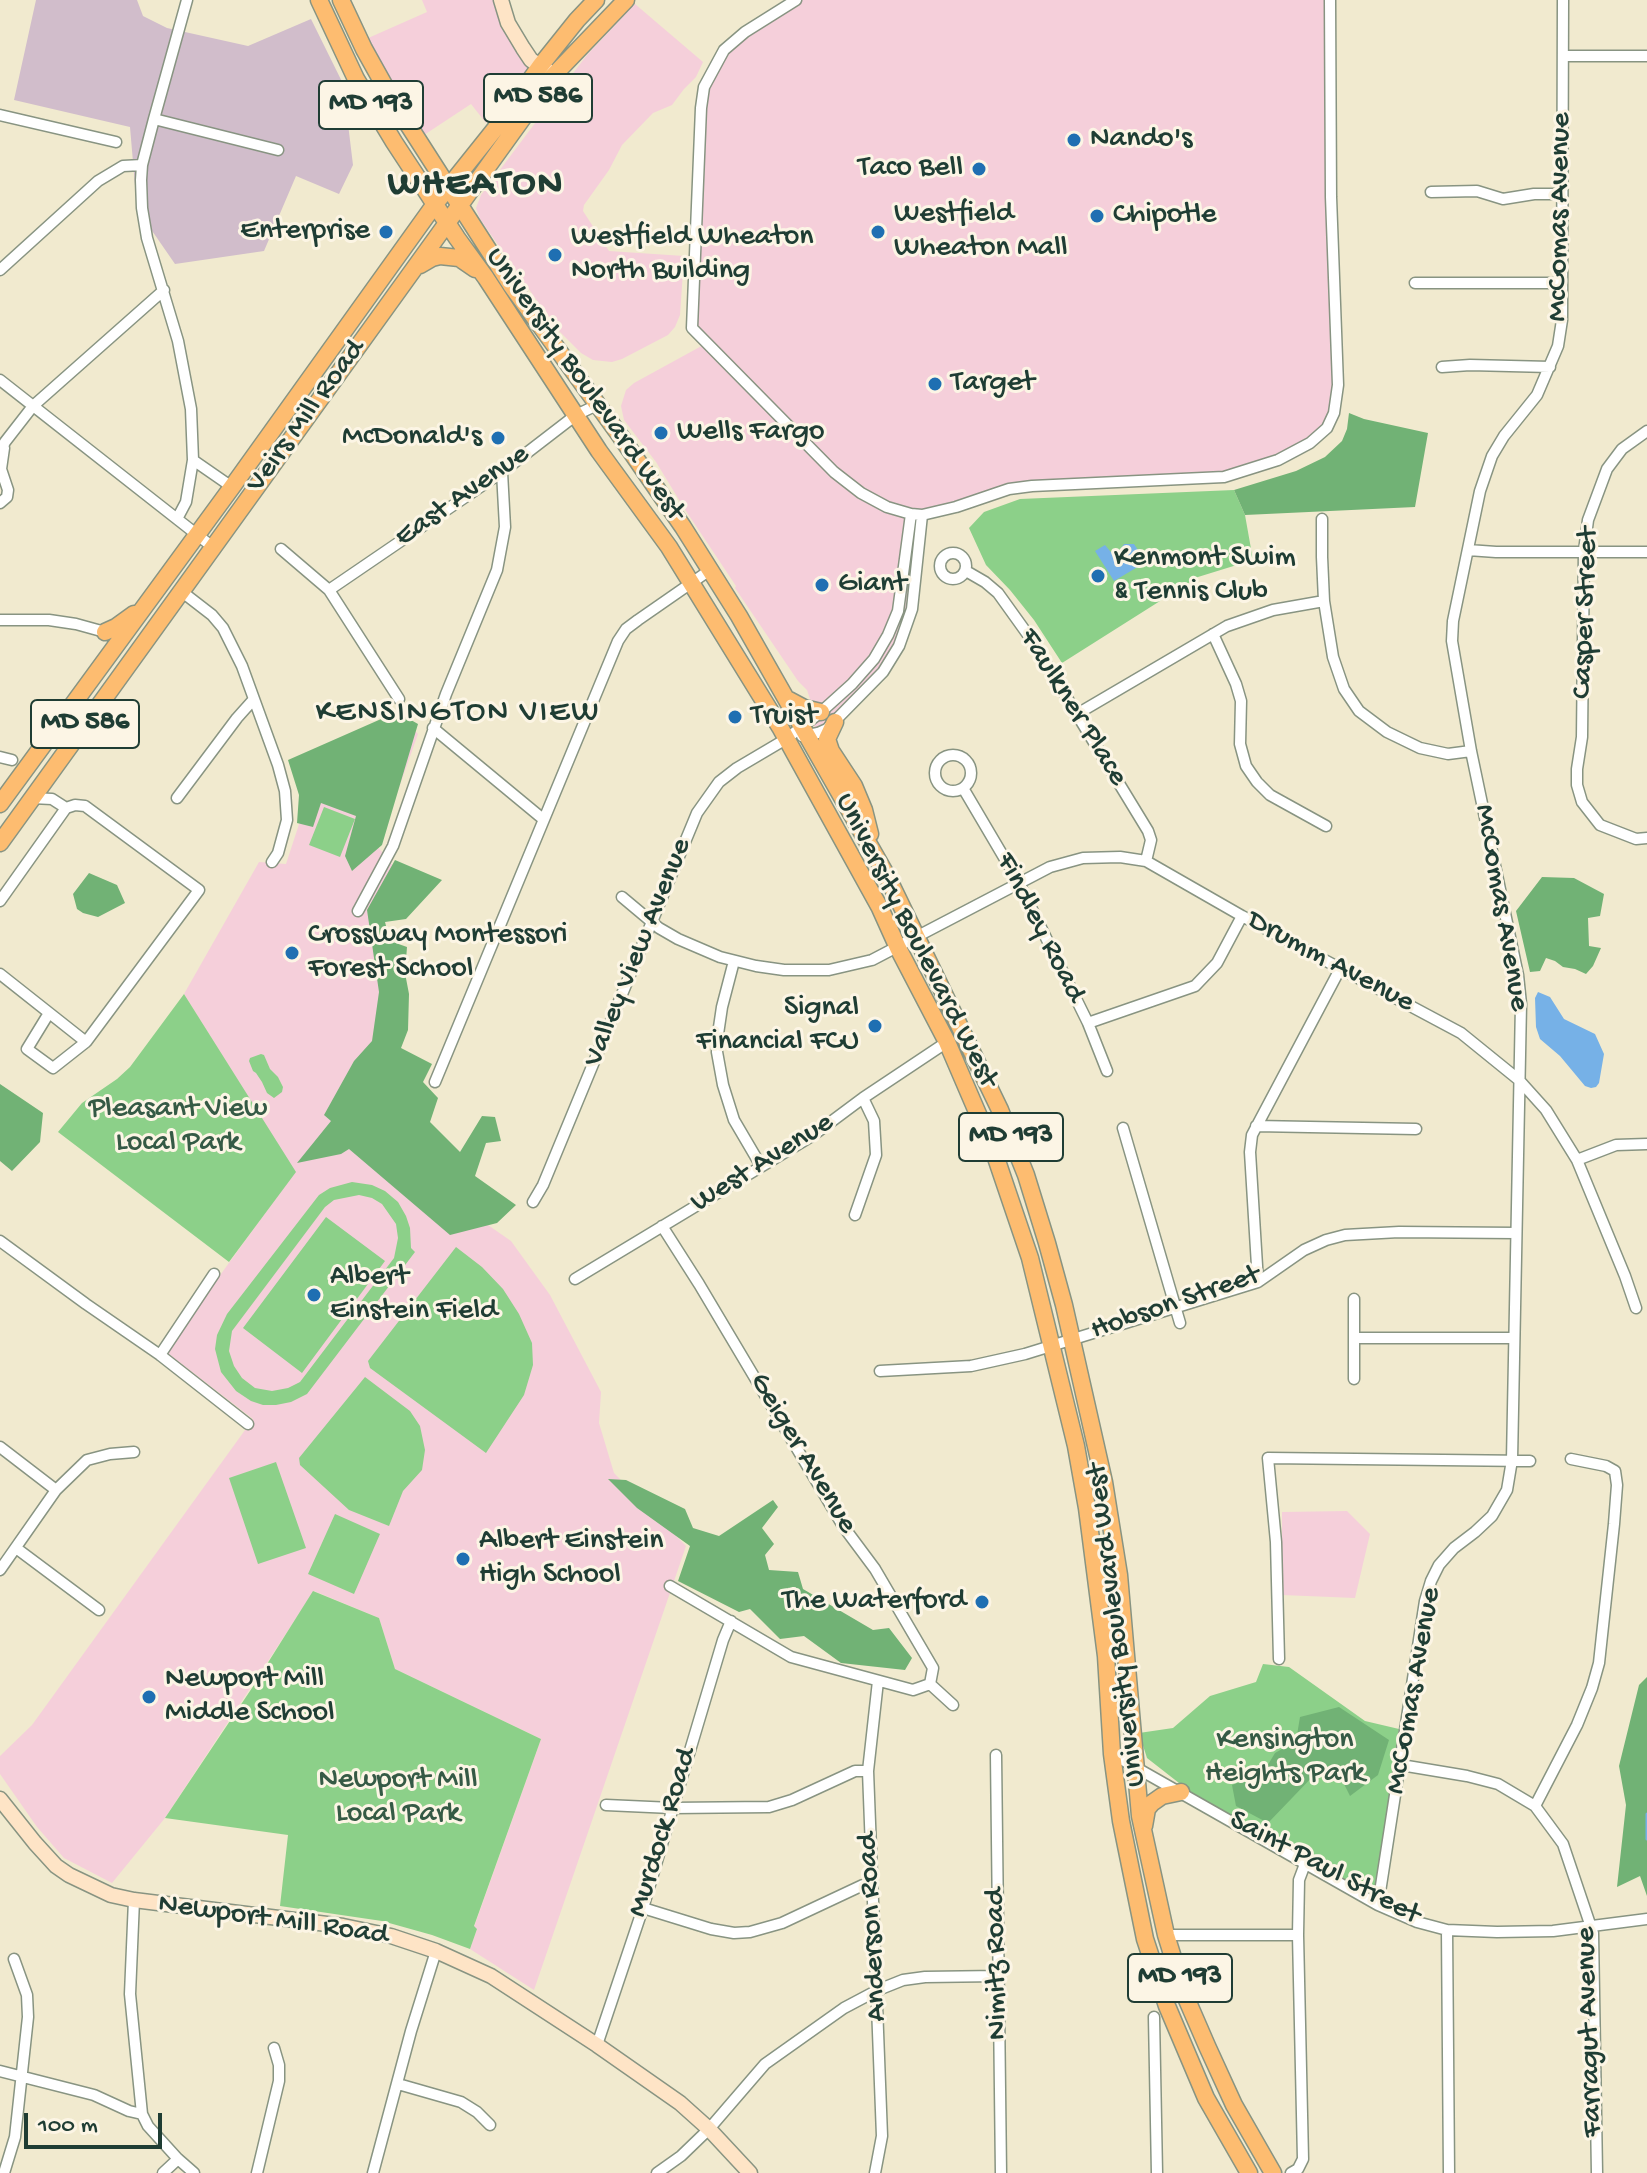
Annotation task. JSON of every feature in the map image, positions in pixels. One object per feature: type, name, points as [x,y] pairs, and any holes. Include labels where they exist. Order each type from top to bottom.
[{"type":"main road","name":"University Boulevard West","points":[[319,0],[356,79],[394,142],[599,451],[693,583],[858,866],[947,1042],[1001,1171],[1030,1258],[1076,1446],[1106,1656],[1112,1754],[1121,1821],[1145,1939],[1167,2006],[1166,2038],[1206,2098],[1249,2173]]},
{"type":"main road","name":"University Boulevard West","points":[[341,0],[393,101],[459,205],[511,285],[636,458],[710,570],[806,730],[871,847],[968,1040],[1005,1123],[1026,1175],[1047,1243],[1104,1482],[1119,1575],[1144,1835],[1166,1935],[1184,1993],[1207,2046],[1234,2105],[1273,2173]]},
{"type":"main road","name":"Veirs Mill Road","points":[[0,843],[523,120],[547,70],[577,20],[596,0]]},
{"type":"main road","name":"Veirs Mill Road","points":[[0,804],[448,187],[547,70],[626,0]]},
{"type":"main road","points":[[412,271],[432,258],[447,256],[459,258],[486,278]]},
{"type":"main road","points":[[105,632],[148,604]]},
{"type":"main road","points":[[788,700],[828,717],[827,739],[864,810],[871,847]]},
{"type":"main road","points":[[1144,1835],[1147,1809],[1152,1803],[1162,1796],[1181,1792]]},
{"type":"street","points":[[177,519],[186,502],[193,460],[191,409],[178,341],[147,238],[142,208],[142,165],[187,0]]},
{"type":"street","points":[[796,0],[745,32],[724,50],[704,87],[692,328],[834,472],[861,493],[887,507],[916,515],[956,507],[1009,489],[1032,486],[1224,477],[1278,460],[1310,443],[1327,428],[1334,413],[1338,385],[1331,197],[1330,0]]},
{"type":"street","name":"McComas Avenue","points":[[1378,1905],[1425,1601],[1431,1581],[1439,1565],[1454,1548],[1492,1516],[1507,1490],[1512,1460],[1521,1004],[1518,975],[1471,751],[1452,641],[1453,621],[1480,491],[1492,456],[1537,395],[1558,346],[1562,320],[1563,0]]},
{"type":"street","points":[[504,6],[508,23],[531,60],[547,70]]},
{"type":"street","points":[[1563,56],[1647,56]]},
{"type":"street","points":[[0,115],[116,142]]},
{"type":"street","points":[[154,119],[278,150]]},
{"type":"street","points":[[0,270],[98,181],[123,166],[142,165]]},
{"type":"street","points":[[1431,192],[1477,191],[1503,199],[1561,194]]},
{"type":"street","points":[[1415,283],[1562,283]]},
{"type":"street","points":[[0,503],[7,497],[8,490],[1,469],[2,447],[33,406],[164,290]]},
{"type":"street","points":[[1442,367],[1550,367]]},
{"type":"street","points":[[0,380],[214,548]]},
{"type":"street","name":"East Avenue","points":[[329,590],[502,472],[576,415],[597,405]]},
{"type":"street","name":"Casper Street","points":[[1647,431],[1622,449],[1607,469],[1588,520],[1584,551],[1582,737],[1577,769],[1582,802],[1600,825],[1636,839],[1647,838]]},
{"type":"street","points":[[193,460],[232,487]]},
{"type":"street","points":[[358,911],[393,846],[433,728],[497,570],[505,527],[502,472]]},
{"type":"street","points":[[786,739],[828,717],[883,672],[899,646],[912,609],[916,515]]},
{"type":"street","points":[[806,730],[818,733],[888,635],[898,611],[916,515]]},
{"type":"street","points":[[1322,519],[1324,601],[1333,657],[1344,689],[1359,711],[1387,732],[1420,748],[1448,754],[1471,751]]},
{"type":"street","points":[[281,549],[329,590],[399,699]]},
{"type":"street","points":[[1468,550],[1647,552]]},
{"type":"street","points":[[435,1082],[618,641],[626,629],[710,570]]},
{"type":"street","name":"Faulkner Place","points":[[966,571],[998,593],[1031,639],[1148,831],[1151,840],[1146,861]]},
{"type":"street","points":[[181,591],[212,615],[223,628],[242,666],[285,791],[287,820],[278,853],[272,862]]},
{"type":"street","points":[[1077,714],[1227,626],[1273,610],[1324,601]]},
{"type":"street","points":[[0,620],[49,620],[105,632]]},
{"type":"street","points":[[1213,634],[1241,701],[1240,744],[1246,766],[1270,795],[1326,826]]},
{"type":"street","points":[[177,798],[254,699]]},
{"type":"street","points":[[433,728],[543,819]]},
{"type":"street","name":"Valley View Avenue","points":[[533,1202],[543,1185],[697,813],[719,782],[786,739]]},
{"type":"street","points":[[0,757],[12,760]]},
{"type":"street","points":[[47,779],[52,799]]},
{"type":"street","name":"Findley Road","points":[[963,788],[1019,883],[1088,1023],[1107,1071]]},
{"type":"street","points":[[32,798],[52,799],[66,808]]},
{"type":"street","points":[[0,901],[66,808],[75,805],[85,806],[199,890],[86,1042],[53,1068],[27,1049],[49,1013]]},
{"type":"street","name":"Drumm Avenue","points":[[622,897],[678,939],[704,952],[784,970],[835,970],[872,960],[898,948],[1050,867],[1083,858],[1120,857],[1146,861],[1461,1033],[1519,1080],[1551,1117],[1577,1160],[1636,1308]]},
{"type":"street","points":[[1088,1023],[1195,986],[1217,963],[1242,916]]},
{"type":"street","points":[[734,961],[722,1007],[717,1052],[734,1120],[761,1166]]},
{"type":"street","points":[[1258,1282],[1250,1152],[1252,1135],[1340,969]]},
{"type":"street","points":[[0,974],[86,1042]]},
{"type":"street","name":"West Avenue","points":[[575,1279],[812,1136],[947,1042]]},
{"type":"street","points":[[855,1215],[876,1155],[874,1121],[863,1098]]},
{"type":"street","points":[[1256,1126],[1416,1129]]},
{"type":"street","points":[[1123,1128],[1180,1323]]},
{"type":"street","points":[[1577,1160],[1616,1145],[1647,1144]]},
{"type":"street","name":"Geiger Avenue","points":[[662,1226],[843,1526],[875,1569],[933,1668],[930,1684]]},
{"type":"street","name":"Hobson Street","points":[[880,1371],[971,1366],[1025,1354],[1258,1282],[1304,1250],[1345,1235],[1516,1233]]},
{"type":"street","points":[[0,1241],[160,1355],[248,1424]]},
{"type":"street","points":[[160,1355],[214,1274]]},
{"type":"street","points":[[1354,1299],[1354,1379]]},
{"type":"street","points":[[1354,1338],[1514,1338]]},
{"type":"street","points":[[0,1447],[56,1490]]},
{"type":"street","points":[[0,1570],[56,1490],[87,1460],[134,1452]]},
{"type":"street","points":[[1279,1659],[1276,1542],[1268,1458],[1530,1461]]},
{"type":"street","points":[[1535,1806],[1577,1725],[1592,1688],[1599,1663],[1614,1524],[1615,1471],[1606,1466],[1571,1459]]},
{"type":"street","points":[[16,1548],[99,1610]]},
{"type":"street","points":[[670,1586],[791,1657],[913,1690],[930,1684],[953,1705]]},
{"type":"street","name":"Murdock Road","points":[[597,2045],[643,1908],[731,1621]]},
{"type":"street","name":"Anderson Road","points":[[875,2173],[882,2136],[868,1771],[878,1681]]},
{"type":"street","name":"Saint Paul Street","points":[[1112,1754],[1378,1905],[1417,1922],[1447,1930],[1528,1931],[1647,1919]]},
{"type":"street","name":"Nimitz Road","points":[[996,1755],[1001,2173]]},
{"type":"street","name":"Farragut Avenue","points":[[1401,1765],[1498,1784],[1535,1806],[1563,1844],[1593,1933],[1597,2173]]},
{"type":"street","points":[[606,1805],[769,1807],[792,1800],[855,1771],[868,1771]]},
{"type":"street","name":"Newport Mill Road","points":[[0,1799],[56,1866],[111,1895],[343,1926],[391,1936],[436,1951],[491,1976],[680,2103],[750,2173]]},
{"type":"street","points":[[1291,2173],[1298,2169],[1303,2159],[1298,1935],[1299,1880],[1305,1864]]},
{"type":"street","points":[[643,1908],[711,1929],[750,1932],[782,1923],[854,1888],[871,1885]]},
{"type":"street","points":[[134,1900],[130,1994],[142,2114],[148,2126],[194,2173]]},
{"type":"street","points":[[1447,1930],[1449,2173]]},
{"type":"street","points":[[1166,1935],[1298,1935]]},
{"type":"street","points":[[373,2173],[436,1951]]},
{"type":"street","points":[[4,2173],[15,2137],[29,2006],[23,1978],[14,1959]]},
{"type":"street","points":[[657,2173],[681,2156],[709,2129],[765,2064],[844,2008],[903,1980],[998,1976]]},
{"type":"street","points":[[1154,2017],[1166,2038],[1157,2173]]},
{"type":"street","points":[[257,2173],[279,2081],[274,2048]]},
{"type":"street","points":[[0,2071],[94,2095],[142,2114]]},
{"type":"street","points":[[398,2084],[461,2102],[490,2125]]},
{"type":"street","points":[[163,2173],[178,2159]]},
{"type":"shaded area","points":[[36,0],[137,0],[143,16],[167,28],[248,46],[311,19],[355,108],[348,124],[353,165],[339,194],[296,176],[264,251],[175,264],[137,209],[130,127],[14,100]]},
{"type":"shaded area","points":[[422,0],[495,0],[528,62],[528,68],[486,123],[471,104],[421,137],[366,39],[427,12]]},
{"type":"shaded area","points":[[796,0],[1330,0],[1334,413],[1310,443],[1224,477],[1032,486],[922,515],[912,609],[883,672],[818,733],[808,714],[811,702],[807,690],[735,588],[656,462],[624,420],[621,406],[626,390],[634,383],[707,343],[692,328],[704,87],[711,64],[724,50]]},
{"type":"shaded area","points":[[635,4],[703,62],[696,77],[672,105],[653,113],[622,145],[584,205],[583,211],[609,251],[684,256],[680,315],[675,327],[668,335],[612,362],[593,360],[581,353],[556,328],[480,219],[476,208],[481,195],[587,55]]},
{"type":"shaded area","name":"Albert Einstein High School","points":[[402,717],[418,734],[378,847],[395,868],[370,914],[383,992],[376,1064],[341,1123],[511,1241],[550,1295],[601,1392],[599,1423],[614,1473],[686,1546],[534,1990],[470,1949],[477,1929],[474,1927],[541,1739],[395,1669],[379,1618],[314,1591],[165,1818],[112,1883],[64,1858],[37,1827],[0,1774],[0,1756],[32,1725],[253,1419],[165,1351],[295,1172],[184,994],[259,862],[286,864],[304,809]]},
{"type":"shaded area","points":[[1347,1511],[1370,1534],[1355,1598],[1282,1595],[1282,1512]]},
{"type":"green space","points":[[1349,413],[1428,433],[1415,507],[1245,515],[1234,490],[1296,471],[1325,457],[1342,441]]},
{"type":"green space","name":"Kenmont Swim & Tennis Club","points":[[1234,490],[1245,515],[1253,560],[1198,577],[1062,663],[1034,620],[986,565],[969,528],[984,512],[1020,499]]},
{"type":"green space","points":[[397,712],[418,724],[382,845],[352,871],[345,856],[356,816],[321,803],[313,827],[297,823],[299,795],[288,760]]},
{"type":"green space","points":[[324,807],[355,819],[340,857],[309,845]]},
{"type":"green space","points":[[395,860],[442,880],[406,919],[385,922],[390,941],[407,947],[408,1030],[401,1048],[432,1064],[423,1082],[438,1098],[430,1122],[460,1152],[482,1116],[495,1117],[501,1141],[486,1143],[475,1176],[516,1205],[497,1223],[450,1235],[349,1149],[341,1154],[297,1163],[331,1121],[324,1115],[354,1061],[372,1041],[379,992],[367,910]]},
{"type":"green space","points":[[89,873],[117,885],[125,903],[98,917],[77,909],[73,894]]},
{"type":"green space","points":[[1542,877],[1574,878],[1604,894],[1600,916],[1588,918],[1589,946],[1601,948],[1586,974],[1546,958],[1540,971],[1530,972],[1516,911]]},
{"type":"green space","name":"Pleasant View Local Park","points":[[184,994],[296,1172],[229,1262],[58,1132],[82,1103],[130,1067]]},
{"type":"green space","points":[[261,1054],[283,1087],[274,1098],[267,1093],[249,1061]]},
{"type":"green space","points":[[0,1084],[43,1113],[40,1142],[12,1171],[0,1161]]},
{"type":"green space","points":[[352,1182],[385,1191],[398,1202],[406,1216],[411,1248],[415,1252],[307,1394],[276,1405],[251,1401],[236,1391],[221,1372],[215,1349],[217,1335],[227,1314],[319,1195],[330,1188]],"holes":[[[359,1195],[382,1204],[396,1224],[398,1238],[394,1258],[300,1382],[272,1391],[255,1388],[242,1378],[234,1366],[229,1351],[232,1331],[325,1207],[334,1200]]]},
{"type":"green space","name":"Albert Einstein Field","points":[[326,1217],[385,1261],[302,1373],[243,1328]]},
{"type":"green space","points":[[456,1247],[482,1267],[503,1289],[532,1343],[533,1365],[524,1395],[486,1453],[370,1368],[368,1361]]},
{"type":"green space","points":[[365,1377],[410,1411],[420,1426],[425,1450],[422,1470],[403,1491],[389,1526],[349,1510],[300,1465],[299,1458]]},
{"type":"green space","points":[[276,1462],[306,1548],[258,1564],[229,1478]]},
{"type":"green space","points":[[608,1479],[626,1480],[685,1509],[693,1528],[719,1536],[773,1500],[778,1507],[762,1528],[774,1544],[765,1555],[769,1570],[798,1572],[803,1589],[873,1630],[889,1628],[912,1658],[905,1670],[841,1663],[804,1636],[780,1639],[750,1609],[739,1612],[678,1581],[690,1546],[637,1508]]},
{"type":"green space","points":[[335,1514],[380,1534],[354,1594],[308,1574]]},
{"type":"green space","name":"Newport Mill Local Park","points":[[313,1591],[379,1618],[395,1669],[541,1739],[474,1926],[477,1929],[470,1949],[382,1921],[280,1906],[288,1835],[165,1818]]},
{"type":"green space","name":"Kensington Heights Park","points":[[1263,1664],[1289,1667],[1365,1721],[1399,1729],[1376,1892],[1371,1896],[1202,1801],[1147,1758],[1139,1733],[1173,1728],[1210,1696],[1256,1682]]},
{"type":"green space","points":[[1647,1677],[1647,1896],[1640,1876],[1617,1887],[1626,1805],[1619,1766],[1639,1685]]},
{"type":"green space","points":[[1339,1707],[1389,1740],[1378,1775],[1350,1796],[1338,1772],[1318,1762],[1317,1772],[1268,1823],[1236,1806],[1232,1785],[1263,1773],[1275,1753],[1296,1741],[1300,1717]]},
{"type":"water","points":[[1124,544],[1134,544],[1146,562],[1114,581],[1095,551],[1105,545],[1115,557]]},
{"type":"water","points":[[1538,992],[1550,997],[1564,1019],[1595,1034],[1604,1054],[1596,1087],[1585,1086],[1560,1056],[1540,1039],[1536,1027],[1535,998]]},
{"type":"waterway","points":[[1647,1814],[1647,1839]]},
{"type":"place","name":"Nando's","points":[[1074,140]]},
{"type":"place","name":"Taco Bell","points":[[979,169]]},
{"type":"place","name":"Chipotle","points":[[1097,216]]},
{"type":"place","name":"Enterprise","points":[[386,232]]},
{"type":"place","name":"Westfield Wheaton Mall","points":[[878,232]]},
{"type":"place","name":"Westfield Wheaton North Building","points":[[555,255]]},
{"type":"place","name":"Target","points":[[935,384]]},
{"type":"place","name":"Wells Fargo","points":[[661,433]]},
{"type":"place","name":"McDonald's","points":[[498,438]]},
{"type":"place","name":"Kenmont Swim & Tennis Club","points":[[1098,576]]},
{"type":"place","name":"Giant","points":[[822,585]]},
{"type":"place","name":"Truist","points":[[735,717]]},
{"type":"place","name":"Crossway Montessori Forest School","points":[[292,953]]},
{"type":"place","name":"Signal Financial FCU","points":[[875,1026]]},
{"type":"place","name":"Albert Einstein Field","points":[[314,1295]]},
{"type":"place","name":"Albert Einstein High School","points":[[463,1559]]},
{"type":"place","name":"The Waterford","points":[[982,1602]]},
{"type":"place","name":"Newport Mill Middle School","points":[[149,1697]]},
{"type":"district","name":"WHEATON","points":[[476,186]]},
{"type":"district","name":"KENSINGTON VIEW","points":[[458,714]]}]
